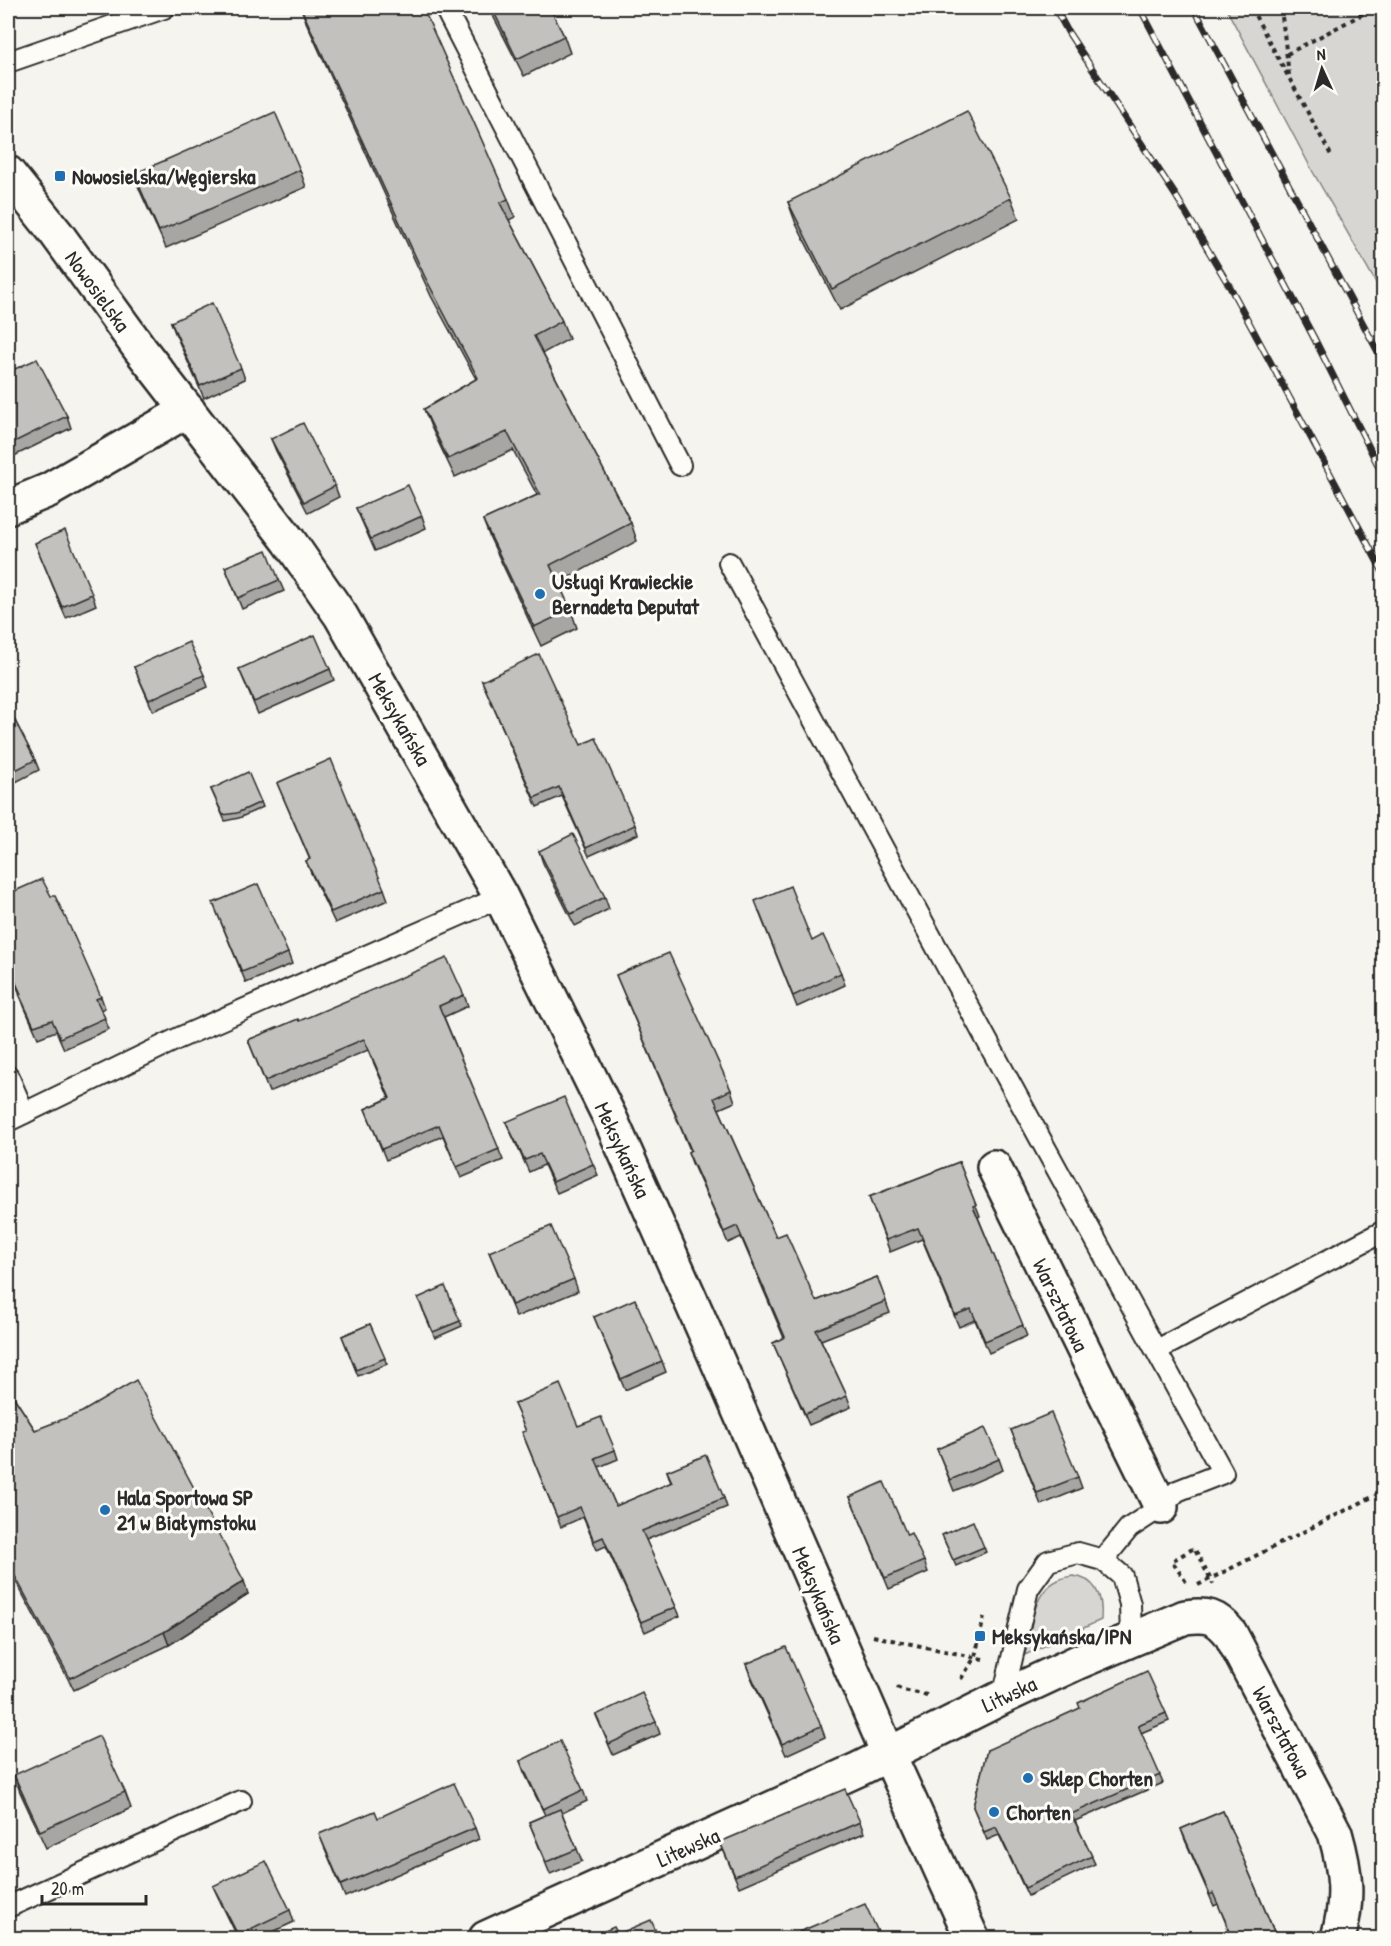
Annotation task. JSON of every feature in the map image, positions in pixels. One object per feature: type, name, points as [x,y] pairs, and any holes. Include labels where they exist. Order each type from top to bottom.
[{"type":"street","name":"Nowosielska","points":[[8,173],[56,233],[188,410]]},
{"type":"street","points":[[8,507],[49,490],[188,410]]},
{"type":"street","name":"Meksykańska","points":[[188,410],[289,541],[341,616],[501,897],[610,1118],[888,1753],[972,1938]]},
{"type":"street","name":"Warsztatowa","points":[[994,1167],[1161,1507]]},
{"type":"street","name":"Warsztatowa","points":[[1131,1638],[1185,1617],[1201,1614],[1215,1619],[1230,1633],[1335,1833],[1344,1864],[1346,1896],[1338,1938]]},
{"type":"street","name":"Litwska","points":[[888,1753],[1131,1638]]},
{"type":"street","name":"Litewska","points":[[486,1938],[859,1769],[888,1753]]},
{"type":"lane","points":[[8,62],[164,8]]},
{"type":"lane","points":[[446,8],[680,465]]},
{"type":"lane","points":[[729,563],[1223,1473],[1177,1491],[1161,1507],[1128,1528],[1103,1560]]},
{"type":"lane","points":[[8,1076],[16,1117],[179,1038],[501,897]]},
{"type":"lane","points":[[1157,1350],[1383,1231]]},
{"type":"lane","points":[[1003,1697],[1028,1589],[1048,1561],[1078,1553],[1103,1560],[1122,1576],[1130,1604],[1131,1638]]},
{"type":"lane","points":[[8,1907],[241,1800]]},
{"type":"path","points":[[1251,8],[1332,157]]},
{"type":"path","points":[[1281,8],[1289,77]]},
{"type":"path","points":[[1287,54],[1374,8]]},
{"type":"path","points":[[1215,1588],[1194,1548],[1172,1561],[1184,1581],[1198,1585],[1383,1491]]},
{"type":"path","points":[[960,1680],[975,1657],[984,1617]]},
{"type":"path","points":[[872,1635],[975,1657]]},
{"type":"path","points":[[894,1685],[903,1690],[930,1696]]},
{"type":"shaded area","points":[[1226,8],[1383,8],[1383,295],[1313,172]]},
{"type":"shaded area","points":[[1073,1576],[1088,1581],[1097,1591],[1101,1604],[1101,1620],[1025,1655],[1033,1616],[1042,1594],[1059,1579]]},
{"type":"building","points":[[301,8],[423,8],[508,199],[500,203],[562,321],[534,336],[631,523],[550,565],[571,610],[534,627],[483,520],[540,494],[507,432],[448,459],[424,409],[478,378],[425,277]]},
{"type":"building","points":[[492,8],[550,8],[564,36],[517,59]]},
{"type":"building","points":[[967,111],[1011,198],[832,289],[788,202]]},
{"type":"building","points":[[275,112],[300,170],[159,231],[134,174]]},
{"type":"building","points":[[212,303],[241,368],[200,386],[171,322]]},
{"type":"building","points":[[37,359],[67,416],[8,445],[8,372]]},
{"type":"building","points":[[303,423],[335,486],[304,502],[271,439]]},
{"type":"building","points":[[408,485],[422,516],[371,539],[356,508]]},
{"type":"building","points":[[65,530],[92,594],[62,607],[35,543]]},
{"type":"building","points":[[267,550],[279,580],[238,598],[225,567]]},
{"type":"building","points":[[315,635],[330,669],[254,702],[239,669]]},
{"type":"building","points":[[189,642],[204,675],[149,700],[134,667]]},
{"type":"building","points":[[539,654],[581,745],[596,738],[635,825],[586,848],[559,787],[534,798],[482,681]]},
{"type":"building","points":[[8,707],[35,760],[8,774]]},
{"type":"building","points":[[331,759],[384,889],[331,912],[306,861],[310,859],[277,783]]},
{"type":"building","points":[[248,772],[261,802],[237,813],[223,815],[211,789]]},
{"type":"building","points":[[573,834],[605,897],[571,914],[539,851]]},
{"type":"building","points":[[42,879],[51,896],[55,896],[70,927],[101,997],[96,999],[105,1018],[60,1038],[52,1020],[34,1026],[8,965],[8,894]]},
{"type":"building","points":[[258,884],[288,953],[242,972],[213,903]]},
{"type":"building","points":[[790,886],[812,941],[823,935],[841,973],[793,996],[755,901]]},
{"type":"building","points":[[669,953],[731,1090],[714,1098],[776,1237],[786,1233],[816,1301],[877,1277],[886,1301],[816,1330],[847,1396],[805,1414],[773,1343],[785,1337],[737,1226],[724,1232],[688,1152],[691,1150],[616,975]]},
{"type":"building","points":[[447,958],[464,995],[439,1006],[499,1149],[457,1167],[439,1125],[382,1149],[365,1109],[390,1098],[364,1039],[265,1081],[248,1040],[298,1019],[299,1021]]},
{"type":"building","points":[[564,1097],[593,1164],[553,1182],[540,1154],[525,1160],[506,1122]]},
{"type":"building","points":[[959,1162],[976,1205],[973,1206],[1023,1325],[985,1341],[971,1309],[955,1315],[918,1228],[886,1240],[869,1197]]},
{"type":"building","points":[[551,1226],[574,1279],[512,1305],[489,1252]]},
{"type":"building","points":[[445,1286],[460,1321],[433,1332],[418,1298]]},
{"type":"building","points":[[635,1299],[662,1361],[621,1379],[594,1317]]},
{"type":"building","points":[[370,1324],[385,1358],[356,1370],[342,1336]]},
{"type":"building","name":"Hala Sportowa SP 21 w Białymstoku","points":[[136,1380],[244,1581],[164,1632],[70,1678],[8,1563],[8,1388],[35,1430],[82,1412]]},
{"type":"building","points":[[560,1384],[578,1426],[601,1417],[615,1450],[595,1458],[616,1506],[672,1482],[667,1471],[706,1455],[724,1498],[642,1531],[676,1607],[641,1622],[603,1537],[594,1541],[580,1507],[557,1517],[522,1432],[526,1431],[514,1404]]},
{"type":"building","points":[[1051,1413],[1078,1477],[1037,1493],[1011,1430]]},
{"type":"building","points":[[985,1428],[999,1459],[950,1480],[937,1449]]},
{"type":"building","points":[[884,1482],[907,1535],[911,1533],[924,1561],[885,1578],[850,1497]]},
{"type":"building","points":[[973,1521],[984,1547],[953,1560],[942,1535]]},
{"type":"building","points":[[786,1647],[821,1726],[782,1744],[746,1664]]},
{"type":"building","points":[[1147,1671],[1166,1713],[1138,1725],[1160,1775],[1071,1814],[1092,1856],[1025,1888],[996,1827],[984,1832],[973,1807],[987,1750],[1080,1708],[1078,1703]]},
{"type":"building","points":[[642,1693],[656,1722],[609,1744],[596,1715]]},
{"type":"building","points":[[99,1736],[125,1792],[40,1831],[14,1775]]},
{"type":"building","points":[[560,1741],[583,1790],[543,1809],[520,1761]]},
{"type":"building","points":[[454,1783],[475,1828],[341,1885],[319,1834],[375,1811],[378,1818]]},
{"type":"building","points":[[845,1789],[860,1822],[735,1876],[720,1842]]},
{"type":"building","points":[[560,1809],[577,1849],[546,1862],[529,1822]]},
{"type":"building","points":[[1223,1811],[1275,1934],[1265,1938],[1233,1938],[1213,1893],[1210,1895],[1181,1829]]},
{"type":"building","points":[[266,1861],[290,1910],[238,1935],[213,1886]]},
{"type":"building","points":[[865,1904],[880,1936],[874,1938],[802,1938],[799,1932]]},
{"type":"building","points":[[651,1920],[659,1938],[589,1938],[614,1927],[618,1934]]},
{"type":"railway","points":[[1055,8],[1068,32],[1176,196],[1230,287],[1384,574]]},
{"type":"railway","points":[[1140,8],[1314,338],[1384,477]]},
{"type":"railway","points":[[1194,8],[1384,363]]},
{"type":"place","name":"Nowosielska/Węgierska","points":[[60,176]]},
{"type":"place","name":"Usługi Krawieckie Bernadeta Deputat","points":[[540,594]]},
{"type":"place","name":"Hala Sportowa SP 21 w Białymstoku","points":[[105,1510]]},
{"type":"place","name":"Meksykańska/IPN","points":[[980,1636]]},
{"type":"place","name":"Sklep Chorten","points":[[1028,1778]]},
{"type":"place","name":"Chorten","points":[[994,1812]]}]
